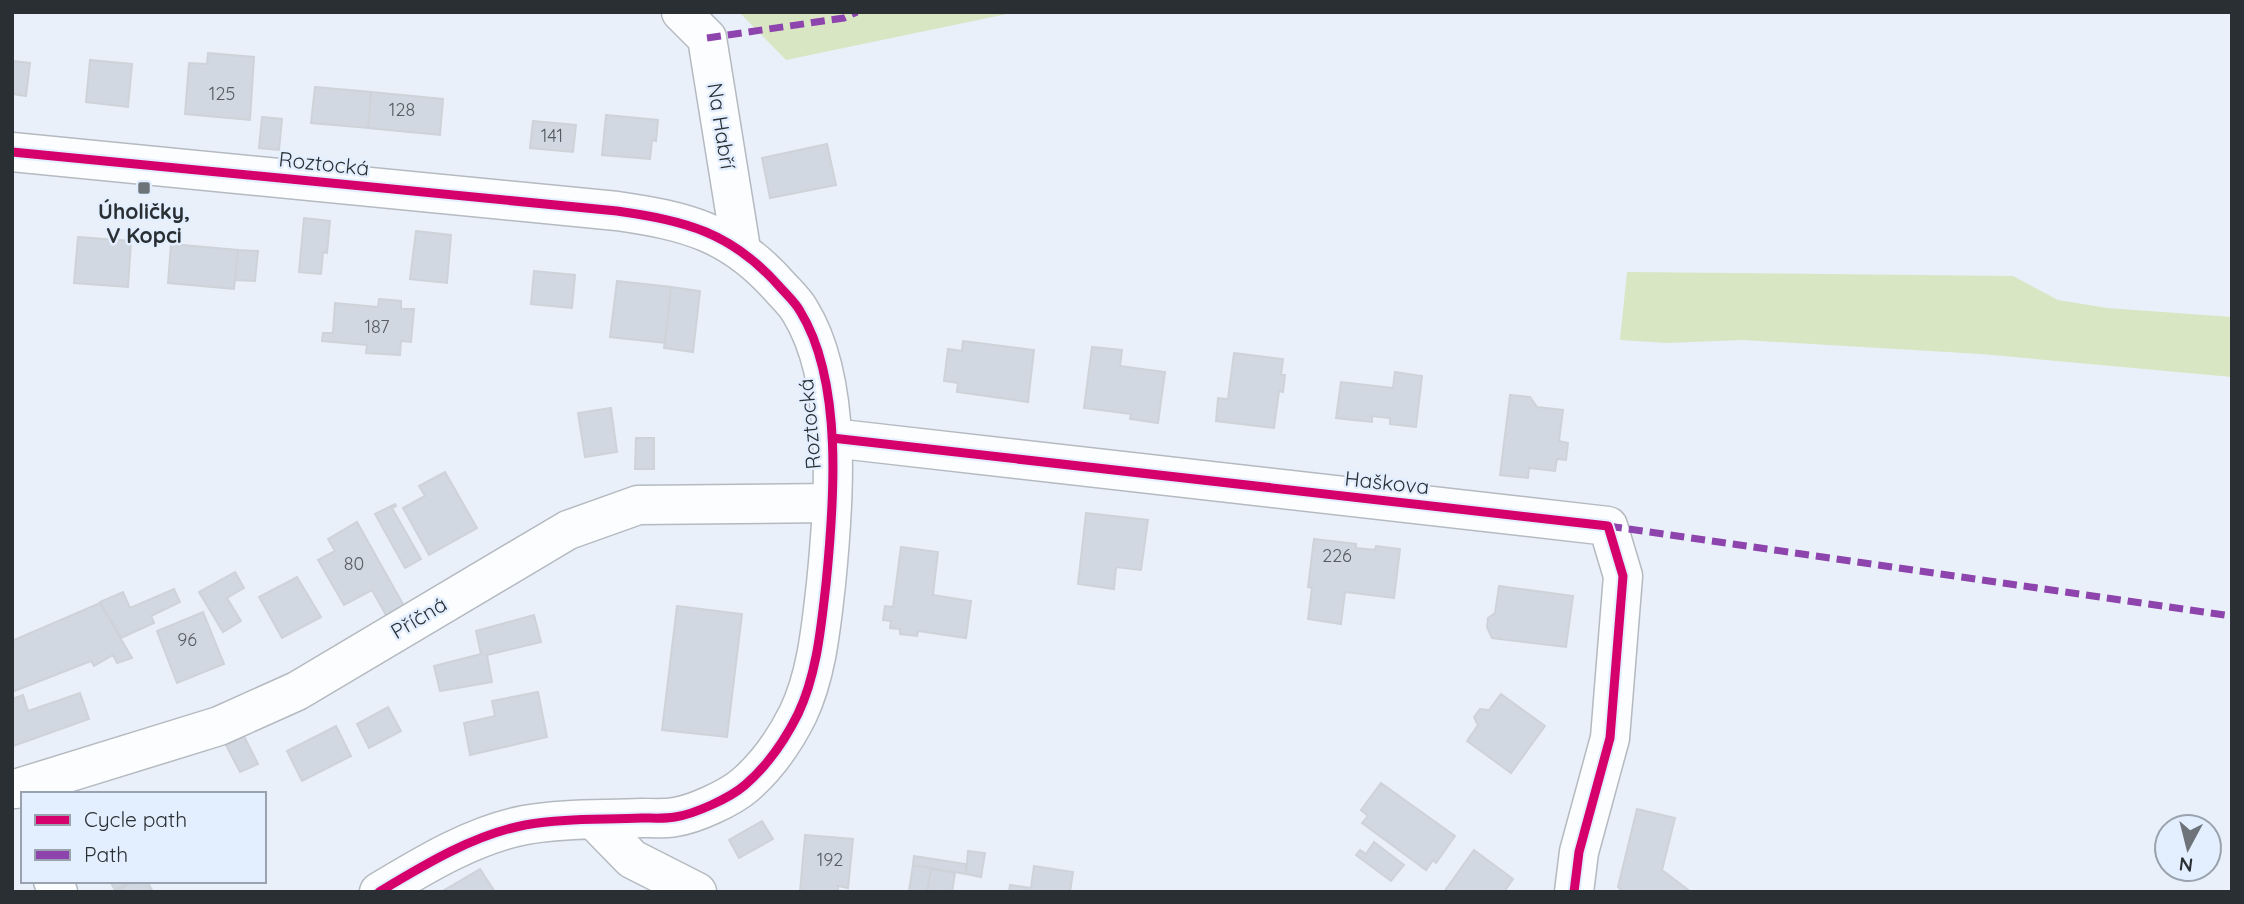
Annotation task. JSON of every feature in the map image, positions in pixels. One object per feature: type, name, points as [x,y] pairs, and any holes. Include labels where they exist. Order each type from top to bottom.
[{"type":"street","name":"Na Habří","points":[[681,12],[707,38],[741,250]]},
{"type":"street","name":"Roztocká","points":[[12,152],[617,211],[693,226],[741,250],[763,268],[800,310],[821,362],[828,398],[832,438],[832,503],[821,629],[813,669],[799,712],[764,766],[743,787],[675,817],[549,821],[510,829],[426,864],[379,892]]},
{"type":"street","name":"Haškova","points":[[832,438],[1608,526],[1623,576],[1610,738],[1579,852],[1574,892]]},
{"type":"street","name":"Příčná","points":[[29,792],[219,726],[297,691],[568,530],[626,509],[638,505],[832,503]]},
{"type":"street","points":[[594,820],[632,859],[697,892]]},
{"type":"green space","points":[[739,12],[1004,12],[1007,14],[786,60]]},
{"type":"green space","points":[[1627,272],[2013,276],[2058,300],[2107,308],[2232,317],[2232,377],[1981,354],[1743,340],[1667,343],[1620,340]]},
{"type":"building","points":[[208,53],[254,57],[250,120],[185,114],[189,63],[207,64]]},
{"type":"building","points":[[90,60],[132,64],[128,107],[86,102]]},
{"type":"building","points":[[12,61],[30,63],[26,96],[12,94]]},
{"type":"building","points":[[315,87],[371,92],[368,128],[311,123]]},
{"type":"building","points":[[371,92],[443,99],[440,135],[368,128]]},
{"type":"building","points":[[606,115],[658,120],[656,141],[652,140],[650,159],[602,155]]},
{"type":"building","points":[[262,117],[282,119],[279,150],[259,148]]},
{"type":"building","points":[[533,121],[576,125],[573,152],[530,148]]},
{"type":"building","points":[[827,144],[836,185],[770,198],[762,158]]},
{"type":"building","points":[[304,218],[330,221],[327,253],[323,252],[321,274],[299,272]]},
{"type":"building","points":[[416,231],[451,235],[447,283],[410,279]]},
{"type":"building","points":[[78,237],[131,241],[128,287],[74,283]]},
{"type":"building","points":[[171,244],[238,250],[234,289],[168,283]]},
{"type":"building","points":[[238,250],[258,251],[255,281],[235,280]]},
{"type":"building","points":[[534,271],[575,275],[572,308],[531,304]]},
{"type":"building","points":[[617,281],[671,287],[665,343],[610,337]]},
{"type":"building","points":[[671,287],[700,291],[693,352],[664,348]]},
{"type":"building","points":[[379,299],[401,301],[401,309],[414,309],[411,342],[401,341],[400,355],[366,353],[367,345],[322,341],[323,333],[333,333],[335,303],[378,307]]},
{"type":"building","points":[[963,341],[1034,350],[1028,402],[957,392],[958,383],[944,381],[948,349],[962,351]]},
{"type":"building","points":[[1092,347],[1122,350],[1120,366],[1165,372],[1158,423],[1130,419],[1131,414],[1084,408]]},
{"type":"building","points":[[1234,353],[1283,359],[1283,392],[1279,391],[1274,428],[1216,421],[1218,398],[1228,399]]},
{"type":"building","points":[[1395,372],[1422,376],[1416,427],[1390,424],[1390,418],[1372,416],[1372,422],[1336,418],[1341,382],[1393,388]]},
{"type":"building","points":[[1510,395],[1530,397],[1537,407],[1563,410],[1559,441],[1568,443],[1566,460],[1557,459],[1555,471],[1529,468],[1528,478],[1500,475]]},
{"type":"building","points":[[611,408],[617,452],[585,457],[578,413]]},
{"type":"building","points":[[636,438],[654,438],[654,469],[635,469]]},
{"type":"building","points":[[445,472],[477,528],[429,555],[403,508],[425,496],[419,486]]},
{"type":"building","points":[[395,504],[392,508],[421,559],[405,568],[375,514]]},
{"type":"building","points":[[1086,513],[1148,520],[1141,570],[1116,567],[1114,589],[1078,584]]},
{"type":"building","points":[[357,522],[404,606],[387,617],[372,590],[344,605],[318,560],[335,551],[328,539]]},
{"type":"building","points":[[1314,539],[1356,544],[1356,548],[1375,550],[1376,546],[1400,549],[1394,598],[1345,592],[1341,624],[1308,619],[1312,588],[1308,587]]},
{"type":"building","points":[[901,547],[938,552],[933,595],[971,601],[966,638],[918,631],[917,636],[900,634],[900,629],[890,628],[891,621],[883,620],[885,606],[893,607]]},
{"type":"building","points":[[235,572],[244,588],[227,598],[241,621],[223,632],[199,592]]},
{"type":"building","points":[[297,577],[321,617],[282,638],[259,597]]},
{"type":"building","points":[[1499,586],[1573,596],[1566,647],[1492,638],[1487,627],[1488,618],[1495,613]]},
{"type":"building","points":[[174,589],[180,602],[151,616],[154,623],[121,638],[100,602],[123,592],[130,608]]},
{"type":"building","points":[[100,603],[132,658],[117,663],[113,655],[94,666],[91,661],[12,692],[12,641]]},
{"type":"building","points":[[677,606],[742,614],[727,737],[662,730]]},
{"type":"building","points":[[203,612],[224,664],[177,683],[157,631]]},
{"type":"building","points":[[534,615],[541,642],[487,655],[492,682],[440,691],[434,666],[481,654],[476,631]]},
{"type":"building","points":[[538,692],[547,737],[470,755],[464,723],[495,716],[492,701]]},
{"type":"building","points":[[80,693],[89,719],[13,746],[12,699],[23,695],[28,711]]},
{"type":"building","points":[[1501,694],[1545,726],[1511,773],[1467,741],[1478,725],[1474,717],[1480,709],[1489,710]]},
{"type":"building","points":[[388,707],[401,731],[369,748],[357,724]]},
{"type":"building","points":[[336,726],[351,756],[302,781],[287,751]]},
{"type":"building","points":[[244,736],[258,764],[240,772],[226,745]]},
{"type":"building","points":[[1381,783],[1455,836],[1436,863],[1433,860],[1426,870],[1362,823],[1368,816],[1361,810]]},
{"type":"building","points":[[1637,809],[1675,818],[1662,870],[1691,892],[1623,892],[1618,887]]},
{"type":"building","points":[[762,821],[773,839],[739,858],[729,840]]},
{"type":"building","points":[[805,835],[853,839],[848,888],[838,886],[838,892],[800,892]]},
{"type":"building","points":[[1374,842],[1404,865],[1391,881],[1356,855],[1360,850],[1366,854]]},
{"type":"building","points":[[1474,850],[1513,879],[1504,892],[1444,892]]},
{"type":"building","points":[[968,851],[985,853],[981,877],[966,874]]},
{"type":"building","points":[[914,856],[966,864],[966,874],[913,865]]},
{"type":"building","points":[[913,865],[931,868],[927,892],[909,891]]},
{"type":"building","points":[[1034,866],[1073,872],[1070,892],[1009,892],[1010,885],[1031,888]]},
{"type":"building","points":[[480,869],[495,892],[441,892]]},
{"type":"building","points":[[931,869],[955,873],[952,892],[927,892]]},
{"type":"building","points":[[111,883],[129,883],[115,890]]},
{"type":"building","points":[[130,883],[148,883],[153,892],[116,892]]},
{"type":"marked path","points":[[707,38],[844,18],[857,12]]},
{"type":"marked path","points":[[1608,526],[2232,616]]},
{"type":"cycle path","points":[[12,152],[617,211],[665,219],[706,232],[743,253],[761,268],[800,311],[814,340],[824,372],[830,407],[832,518],[814,667],[798,714],[775,752],[761,770],[739,790],[692,813],[667,818],[554,821],[525,825],[468,843],[379,892]]},
{"type":"cycle path","points":[[832,438],[1608,526],[1623,576],[1610,738],[1579,852],[1574,892]]},
{"type":"place","name":"Úholičky, V Kopci","points":[[144,188]]}]
